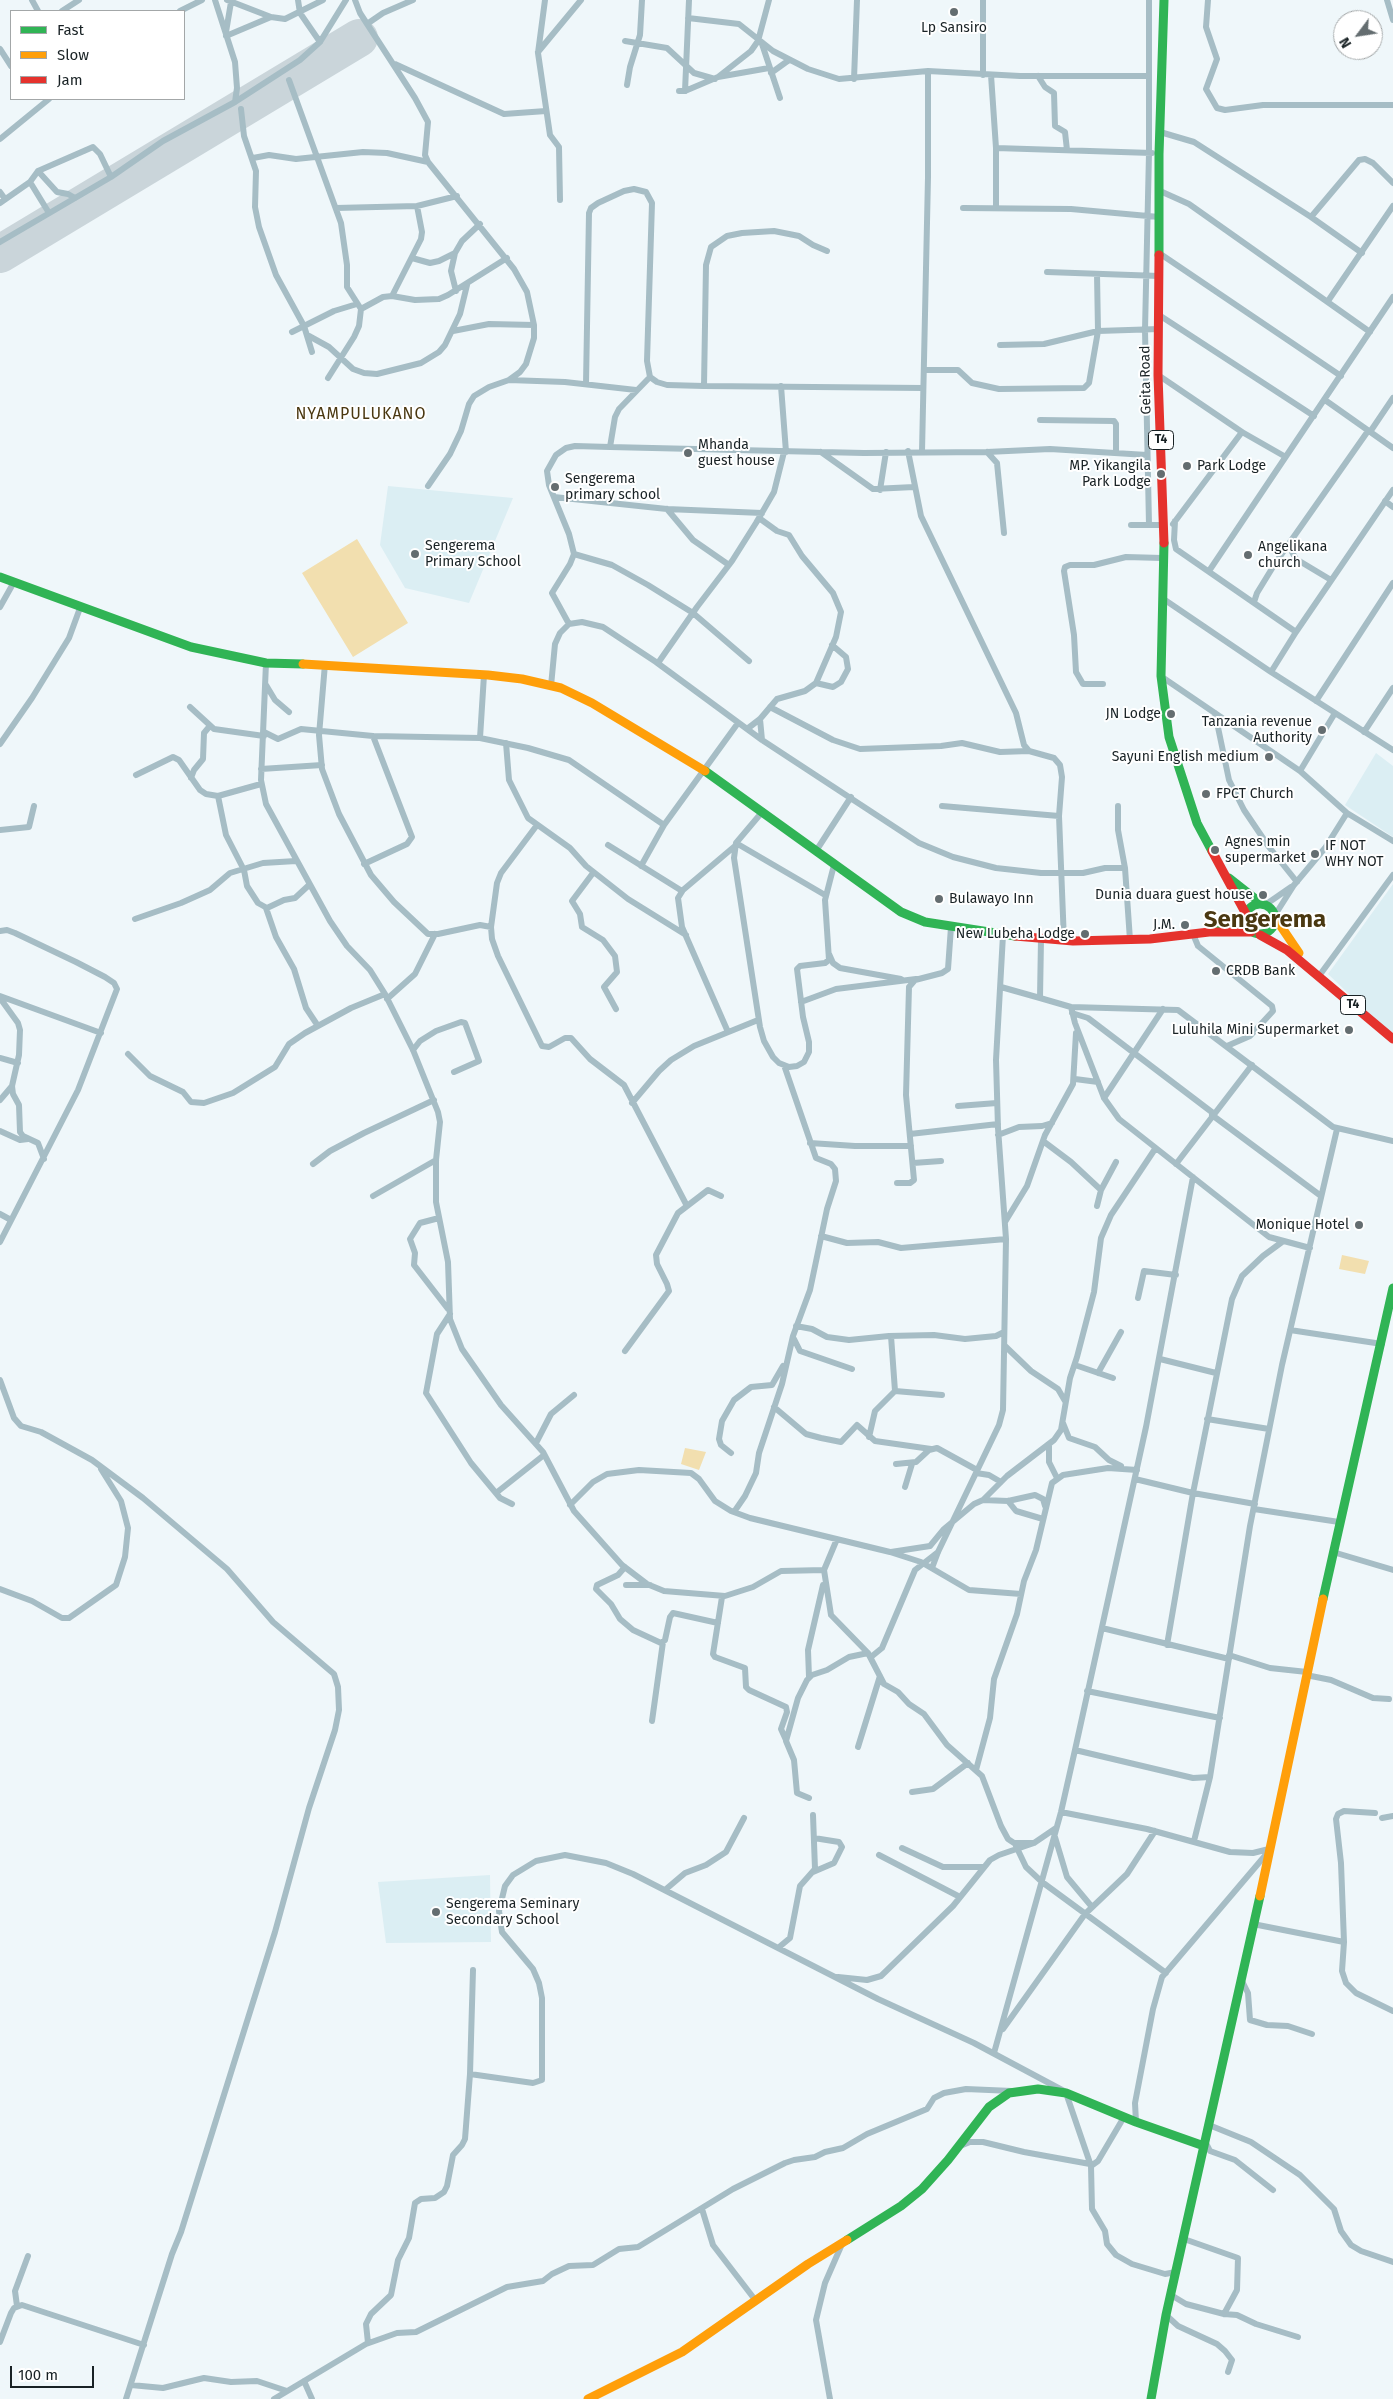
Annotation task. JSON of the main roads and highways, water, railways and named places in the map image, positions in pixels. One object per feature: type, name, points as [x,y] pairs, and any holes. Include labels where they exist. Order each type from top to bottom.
[{"type":"main road","name":"Geita Road","points":[[1164,0],[1159,154],[1158,375],[1164,530],[1161,597],[1161,676],[1169,737],[1197,823],[1246,915],[1245,922],[1256,933],[1287,950],[1393,1039]]},
{"type":"main road","points":[[0,577],[80,608],[191,647],[266,663],[325,664],[484,675],[522,679],[561,688],[592,704],[704,771],[763,811],[834,865],[901,912],[925,922],[1064,941],[1130,940],[1209,932],[1256,933],[1271,930],[1275,917]]},
{"type":"main road","name":"Geita Road","points":[[1221,870],[1243,891],[1271,909],[1290,943],[1316,973]]},
{"type":"main road","points":[[1209,932],[1246,915],[1252,906],[1264,904]]},
{"type":"main road","points":[[1151,2399],[1166,2316],[1241,1980],[1306,1673],[1382,1344],[1390,1324],[1393,1288]]},
{"type":"main road","points":[[588,2399],[682,2352],[756,2300],[914,2196],[989,2107],[1001,2097],[1016,2091],[1038,2089],[1066,2093],[1136,2122],[1205,2144]]},
{"type":"place","name":"Lp Sansiro","points":[[954,12]]},
{"type":"place","name":"Mhanda guest house","points":[[688,453]]},
{"type":"place","name":"Park Lodge","points":[[1187,466]]},
{"type":"place","name":"MP. Yikangila Park Lodge","points":[[1161,474]]},
{"type":"place","name":"Sengerema primary school","points":[[555,487]]},
{"type":"place","name":"Sengerema Primary School","points":[[415,554]]},
{"type":"place","name":"Angelikana church","points":[[1248,555]]},
{"type":"place","name":"JN Lodge","points":[[1171,714]]},
{"type":"place","name":"Tanzania revenue Authority","points":[[1322,730]]},
{"type":"place","name":"Sayuni English medium","points":[[1269,757]]},
{"type":"place","name":"FPCT Church","points":[[1206,794]]},
{"type":"place","name":"Agnes min supermarket","points":[[1215,850]]},
{"type":"place","name":"IF NOT WHY NOT","points":[[1315,854]]},
{"type":"place","name":"Dunia duara guest house","points":[[1263,895]]},
{"type":"place","name":"Bulawayo Inn","points":[[939,899]]},
{"type":"place","name":"J.M.","points":[[1185,925]]},
{"type":"place","name":"New Lubeha Lodge","points":[[1085,934]]},
{"type":"place","name":"CRDB Bank","points":[[1216,971]]},
{"type":"place","name":"Luluhila Mini Supermarket","points":[[1349,1030]]},
{"type":"place","name":"Monique Hotel","points":[[1359,1225]]},
{"type":"place","name":"Sengerema Seminary Secondary School","points":[[436,1912]]},
{"type":"district","name":"NYAMPULUKANO","points":[[361,415]]},
{"type":"district","name":"Sengerema","points":[[1265,920]]}]
